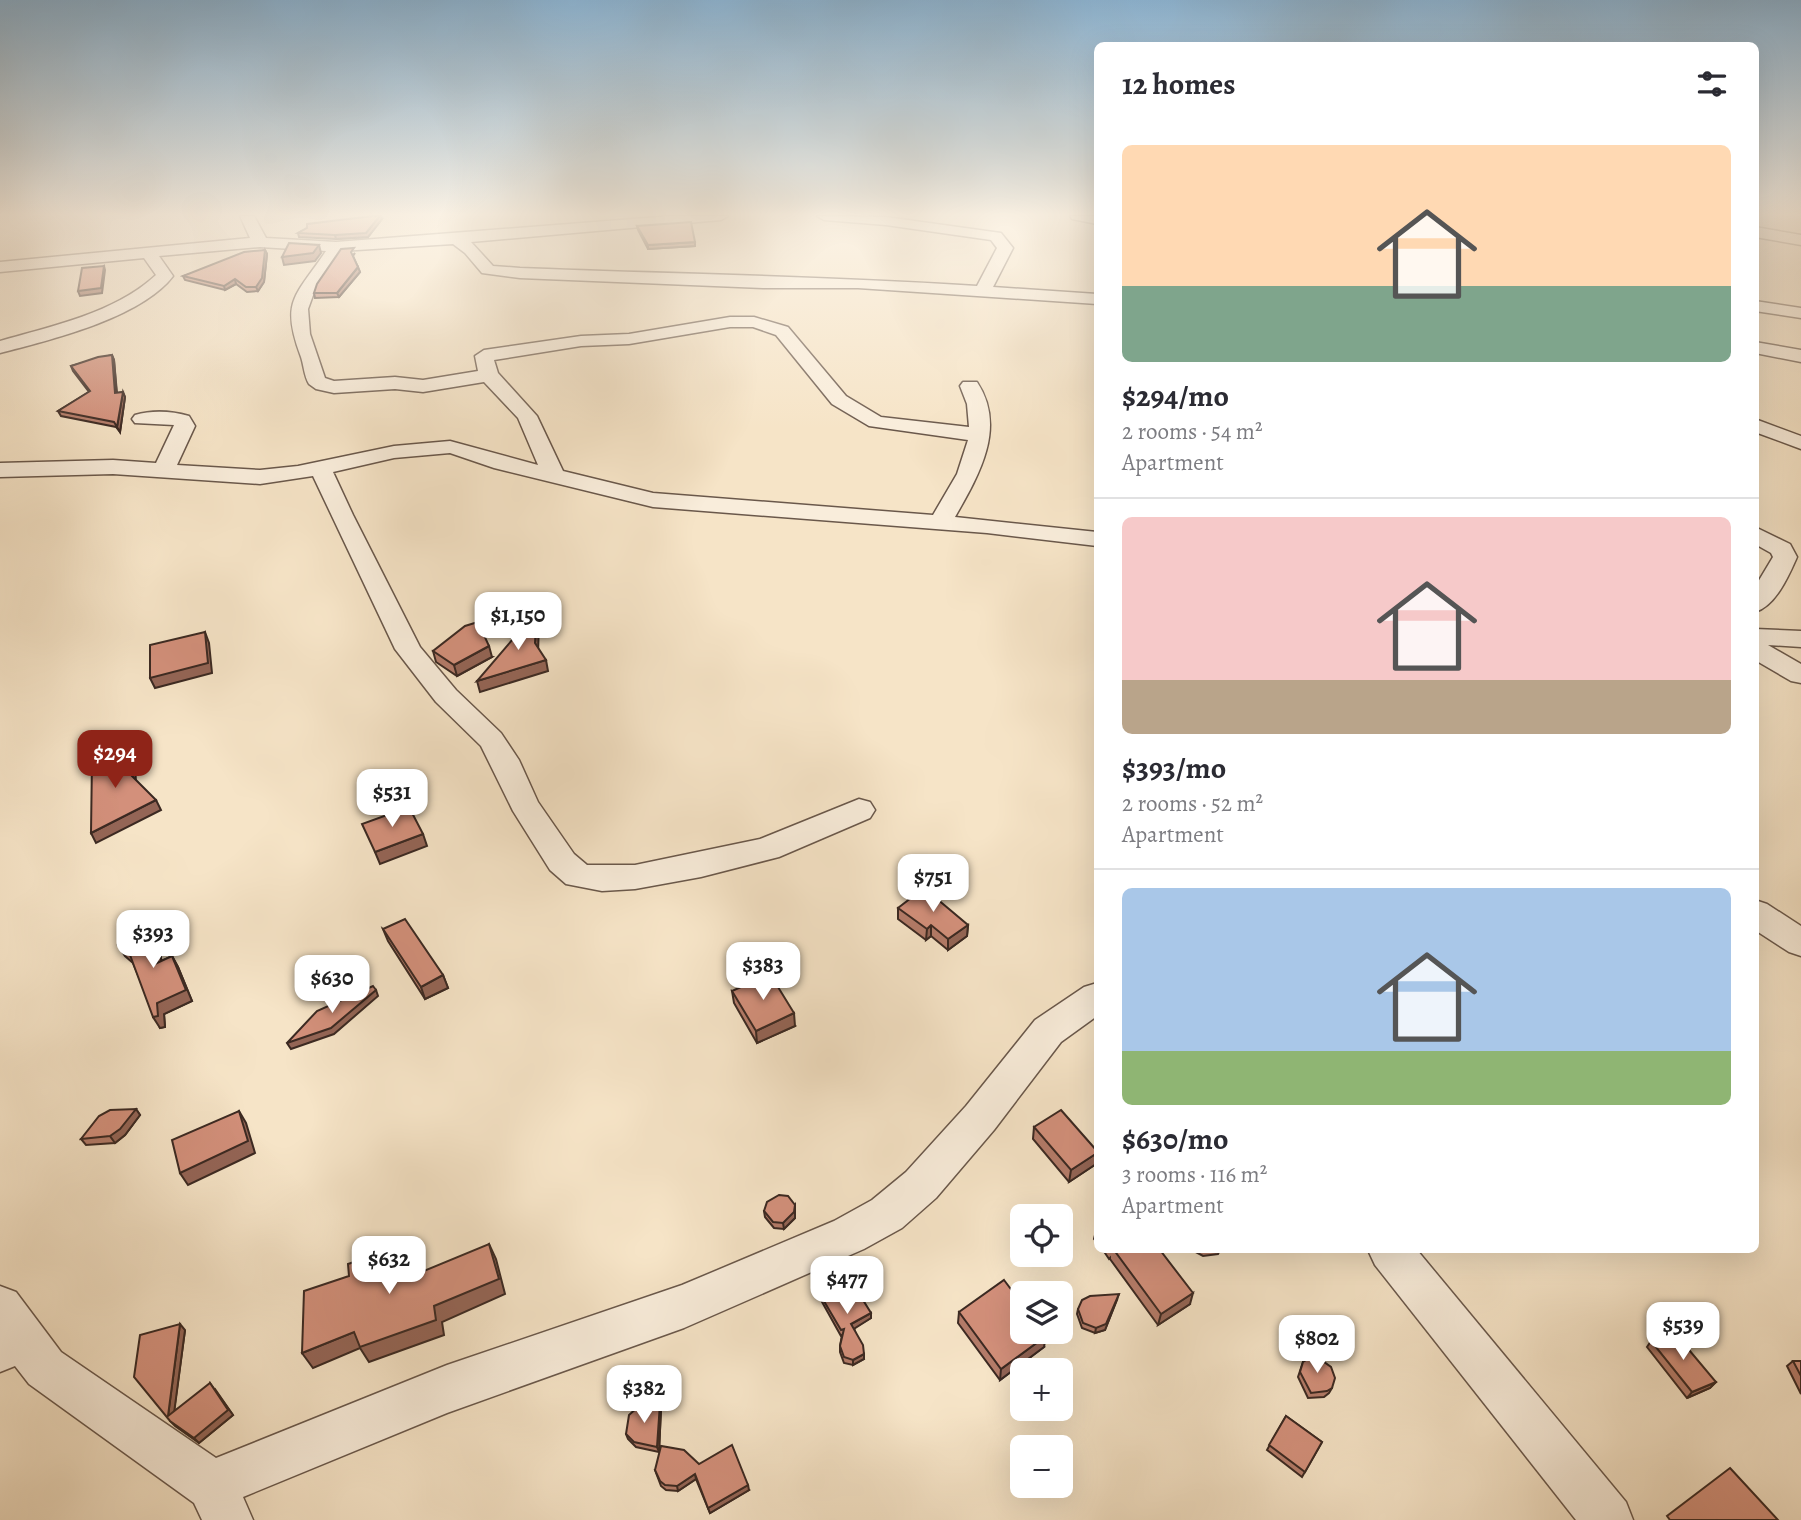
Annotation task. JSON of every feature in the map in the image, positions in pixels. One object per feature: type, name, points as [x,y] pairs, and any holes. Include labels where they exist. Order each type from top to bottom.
[{"type":"street","points":[[0,346],[117,307],[152,287]]},
{"type":"street","points":[[308,287],[297,321],[316,370],[316,380],[323,385],[334,387],[396,383],[423,386],[489,375]]},
{"type":"street","points":[[912,287],[1094,299]]},
{"type":"street","points":[[982,292],[985,287]]},
{"type":"street","points":[[1759,307],[1801,313]]},
{"type":"street","points":[[553,474],[527,416],[489,375],[484,356],[581,341],[629,339],[730,322],[754,322],[782,331],[839,400],[876,422],[981,435]]},
{"type":"street","points":[[1759,348],[1801,356]]},
{"type":"street","points":[[940,523],[964,483],[981,435],[979,404],[970,386]]},
{"type":"street","points":[[142,419],[171,418],[182,420],[185,426],[163,472]]},
{"type":"street","points":[[1759,427],[1801,443]]},
{"type":"street","points":[[0,470],[113,467],[260,477],[321,468],[394,452],[450,447],[502,463],[653,500],[1094,538]]},
{"type":"street","points":[[321,468],[341,515],[408,649],[446,696],[491,740],[504,760],[524,804],[562,862],[578,876],[602,879],[635,877],[768,849],[859,810]]},
{"type":"street","points":[[1759,536],[1782,549],[1785,557],[1775,579],[1759,599]]},
{"type":"street","points":[[1759,637],[1801,639]]},
{"type":"street","points":[[1759,651],[1801,675]]},
{"type":"street","points":[[1759,916],[1801,943]]},
{"type":"street","points":[[7,1331],[46,1368],[220,1503],[447,1389],[684,1306],[849,1235],[887,1214],[921,1185],[980,1118],[1048,1031],[1094,1000]]},
{"type":"street","points":[[1392,1253],[1608,1520]]},
{"type":"building","points":[[79,287],[101,287],[101,288],[78,291]]},
{"type":"building","points":[[316,287],[342,287],[337,293],[314,293]]},
{"type":"building","points":[[112,355],[115,393],[123,392],[117,427],[114,422],[58,411],[90,391],[71,366]]},
{"type":"building","points":[[537,611],[535,643],[546,660],[477,681]]},
{"type":"building","points":[[478,622],[489,646],[454,665],[433,651],[465,626]]},
{"type":"building","points":[[205,632],[208,663],[150,678],[150,645]]},
{"type":"building","points":[[130,750],[131,775],[156,800],[91,833],[92,760]]},
{"type":"building","points":[[409,807],[423,834],[375,852],[362,824]]},
{"type":"building","points":[[924,888],[968,925],[948,939],[931,925],[927,929],[898,908]]},
{"type":"building","points":[[405,919],[443,975],[421,987],[383,929]]},
{"type":"building","points":[[154,929],[155,964],[172,956],[186,990],[157,1003],[158,1016],[153,1017],[130,955],[118,945],[140,931]]},
{"type":"building","points":[[770,974],[794,1013],[756,1031],[732,991]]},
{"type":"building","points":[[373,986],[376,990],[331,1028],[287,1043],[317,1011]]},
{"type":"building","points":[[136,1109],[120,1129],[110,1136],[81,1139],[99,1116],[110,1110]]},
{"type":"building","points":[[1061,1110],[1094,1148],[1094,1155],[1071,1170],[1034,1127]]},
{"type":"building","points":[[239,1111],[248,1141],[180,1173],[172,1140]]},
{"type":"building","points":[[779,1195],[788,1196],[795,1205],[794,1212],[783,1223],[773,1222],[764,1211],[767,1202]]},
{"type":"building","points":[[489,1244],[499,1279],[434,1306],[436,1320],[360,1347],[354,1332],[302,1353],[304,1291],[349,1276],[348,1264],[396,1248],[397,1258],[417,1257],[419,1273]]},
{"type":"building","points":[[1116,1253],[1162,1253],[1193,1293],[1161,1314]]},
{"type":"building","points":[[850,1279],[871,1313],[851,1324],[863,1345],[864,1354],[853,1360],[844,1357],[840,1346],[844,1329],[841,1330],[821,1296]]},
{"type":"building","points":[[1004,1280],[1010,1288],[1010,1344],[1035,1344],[1016,1358],[1010,1358],[1010,1362],[1001,1369],[959,1312]]},
{"type":"building","points":[[1119,1294],[1106,1324],[1096,1328],[1083,1323],[1078,1309],[1082,1300],[1090,1296]]},
{"type":"building","points":[[180,1324],[168,1416],[210,1383],[228,1410],[194,1438],[170,1421],[134,1377],[140,1335]]},
{"type":"building","points":[[1674,1332],[1716,1382],[1692,1392],[1651,1341]]},
{"type":"building","points":[[1317,1357],[1331,1367],[1335,1378],[1332,1388],[1327,1391],[1311,1393],[1300,1372],[1303,1362]]},
{"type":"building","points":[[1793,1361],[1801,1361],[1801,1376]]},
{"type":"building","points":[[660,1403],[657,1447],[634,1442],[626,1434],[629,1415],[638,1407]]},
{"type":"building","points":[[1286,1416],[1322,1442],[1305,1472],[1269,1445]]},
{"type":"building","points":[[732,1445],[748,1485],[708,1508],[695,1474],[677,1486],[665,1485],[655,1470],[661,1446],[684,1450],[699,1464]]},
{"type":"building","points":[[1730,1468],[1778,1520],[1670,1520],[1667,1516]]}]
